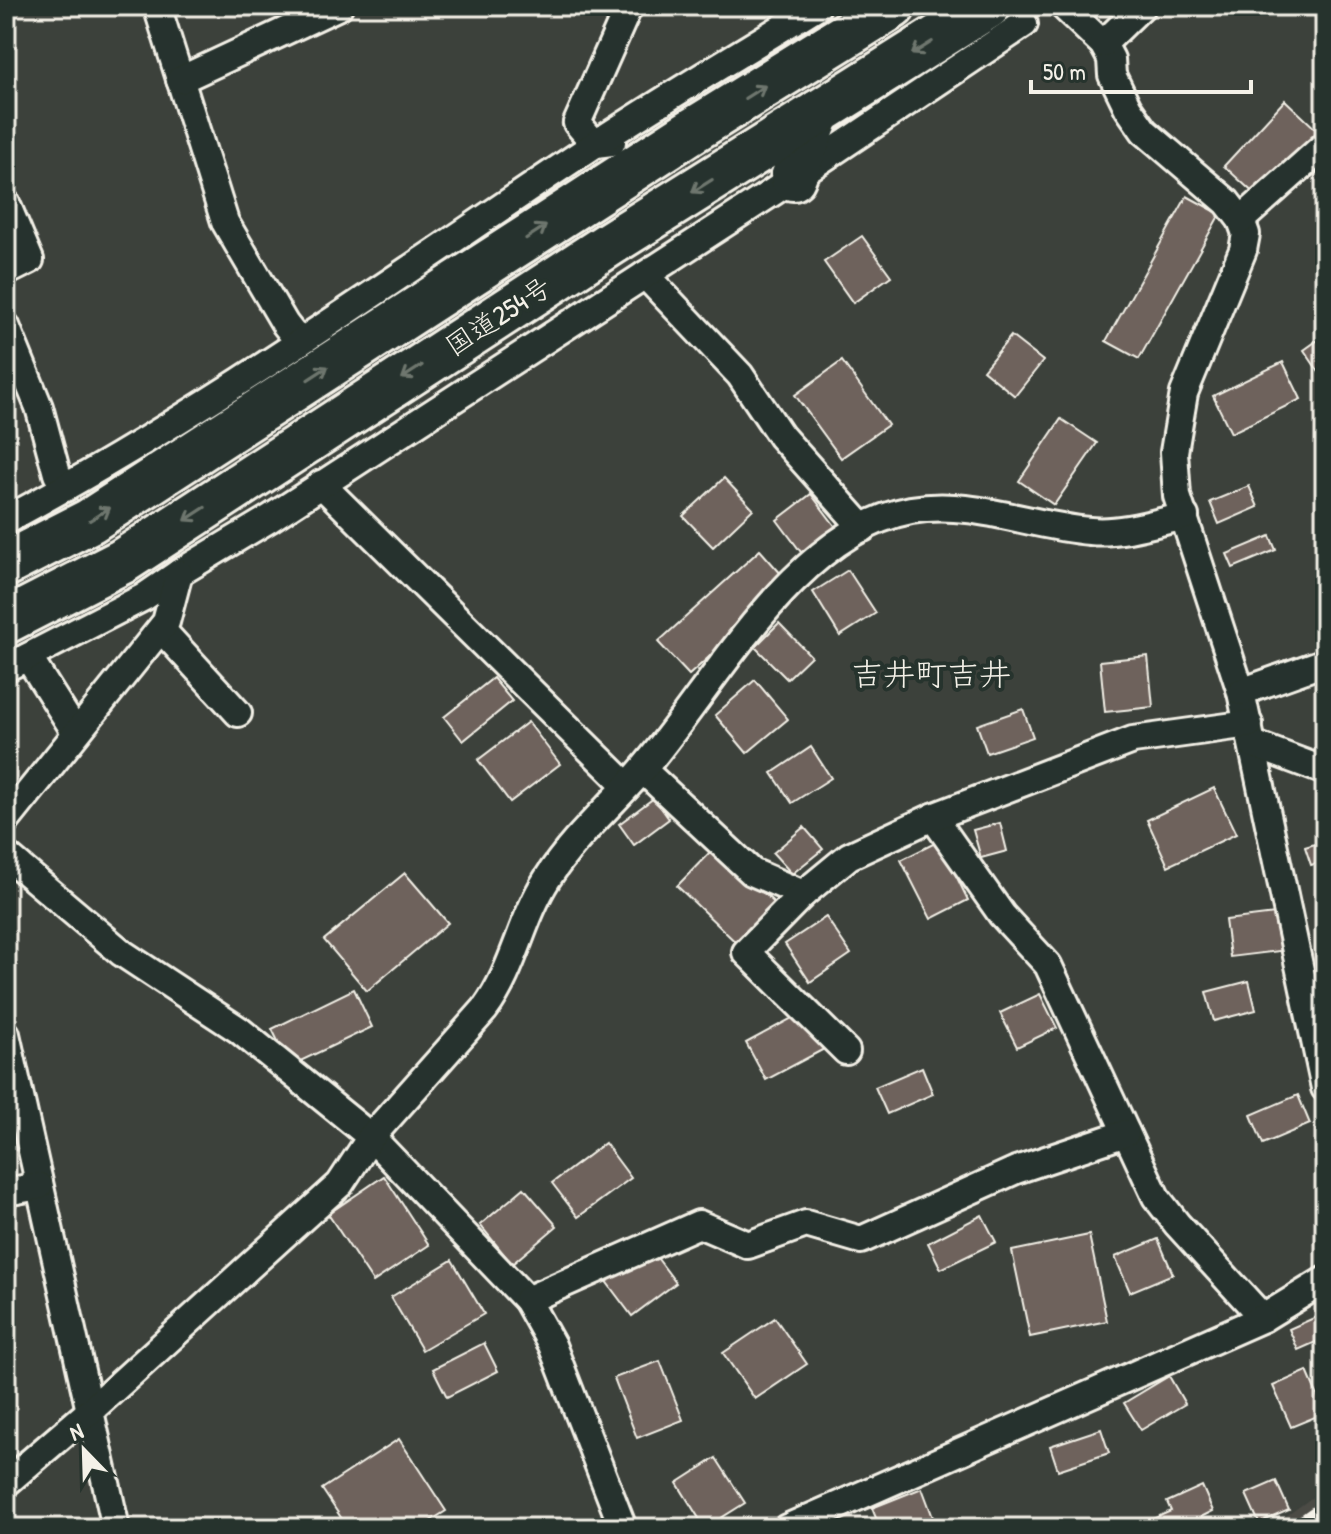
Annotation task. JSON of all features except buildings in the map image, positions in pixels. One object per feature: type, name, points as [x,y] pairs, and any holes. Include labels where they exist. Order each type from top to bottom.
[{"type":"highway","name":"国道254号","points":[[15,545],[90,521],[687,134],[893,6]]},
{"type":"highway","name":"国道254号","points":[[13,649],[123,561],[611,243],[819,112],[1006,15]]},
{"type":"highway","points":[[793,178],[819,112]]},
{"type":"street","points":[[157,6],[225,222],[285,324],[299,342]]},
{"type":"street","points":[[180,80],[339,6]]},
{"type":"street","points":[[595,144],[577,123],[629,6]]},
{"type":"street","points":[[15,545],[72,484],[299,342],[595,144],[817,6]]},
{"type":"street","points":[[1063,6],[1103,44],[1111,59],[1112,75],[1128,108],[1144,131],[1227,202],[1241,220],[1246,234],[1243,250],[1189,380],[1177,419],[1174,452],[1177,496],[1241,692],[1325,1088]]},
{"type":"street","points":[[1103,44],[1142,6]]},
{"type":"street","points":[[76,733],[13,649],[144,597],[321,484],[793,178],[1006,15]]},
{"type":"street","points":[[595,144],[687,134]]},
{"type":"street","points":[[1241,220],[1325,145]]},
{"type":"street","points":[[6,203],[30,260],[6,272]]},
{"type":"street","points":[[645,275],[740,375],[781,436],[863,528]]},
{"type":"street","points":[[6,326],[39,407],[57,474],[72,484]]},
{"type":"street","points":[[15,545],[72,484]]},
{"type":"street","points":[[321,484],[635,778],[752,872],[803,894]]},
{"type":"street","points":[[6,1483],[340,1184],[371,1137],[501,988],[521,931],[563,855],[635,778],[763,613],[826,553],[863,528],[907,511],[954,506],[1091,532],[1185,516]]},
{"type":"street","points":[[6,821],[164,626],[179,573]]},
{"type":"street","points":[[144,597],[164,626],[238,713]]},
{"type":"street","points":[[1241,692],[1325,662]]},
{"type":"street","points":[[846,1051],[746,952],[803,894],[849,856],[933,817],[1133,740],[1251,734],[1325,771]]},
{"type":"street","points":[[933,817],[1002,915],[1048,965],[1156,1197],[1263,1318]]},
{"type":"street","points":[[6,855],[122,953],[239,1030],[371,1137],[527,1300],[552,1345],[623,1528]]},
{"type":"street","points":[[6,1034],[116,1528]]},
{"type":"street","points":[[527,1300],[699,1224],[748,1245],[806,1224],[861,1240],[1016,1170],[1126,1133]]},
{"type":"street","points":[[6,1192],[39,1186]]},
{"type":"street","points":[[787,1528],[1263,1318],[1325,1280]]},
{"type":"shaded area","points":[[1325,1488],[1325,1522],[1316,1528],[1270,1528]]},
{"type":"railway","points":[[1290,1528],[1325,1503]]},
{"type":"district","name":"吉井町吉井","points":[[931,674]]}]
